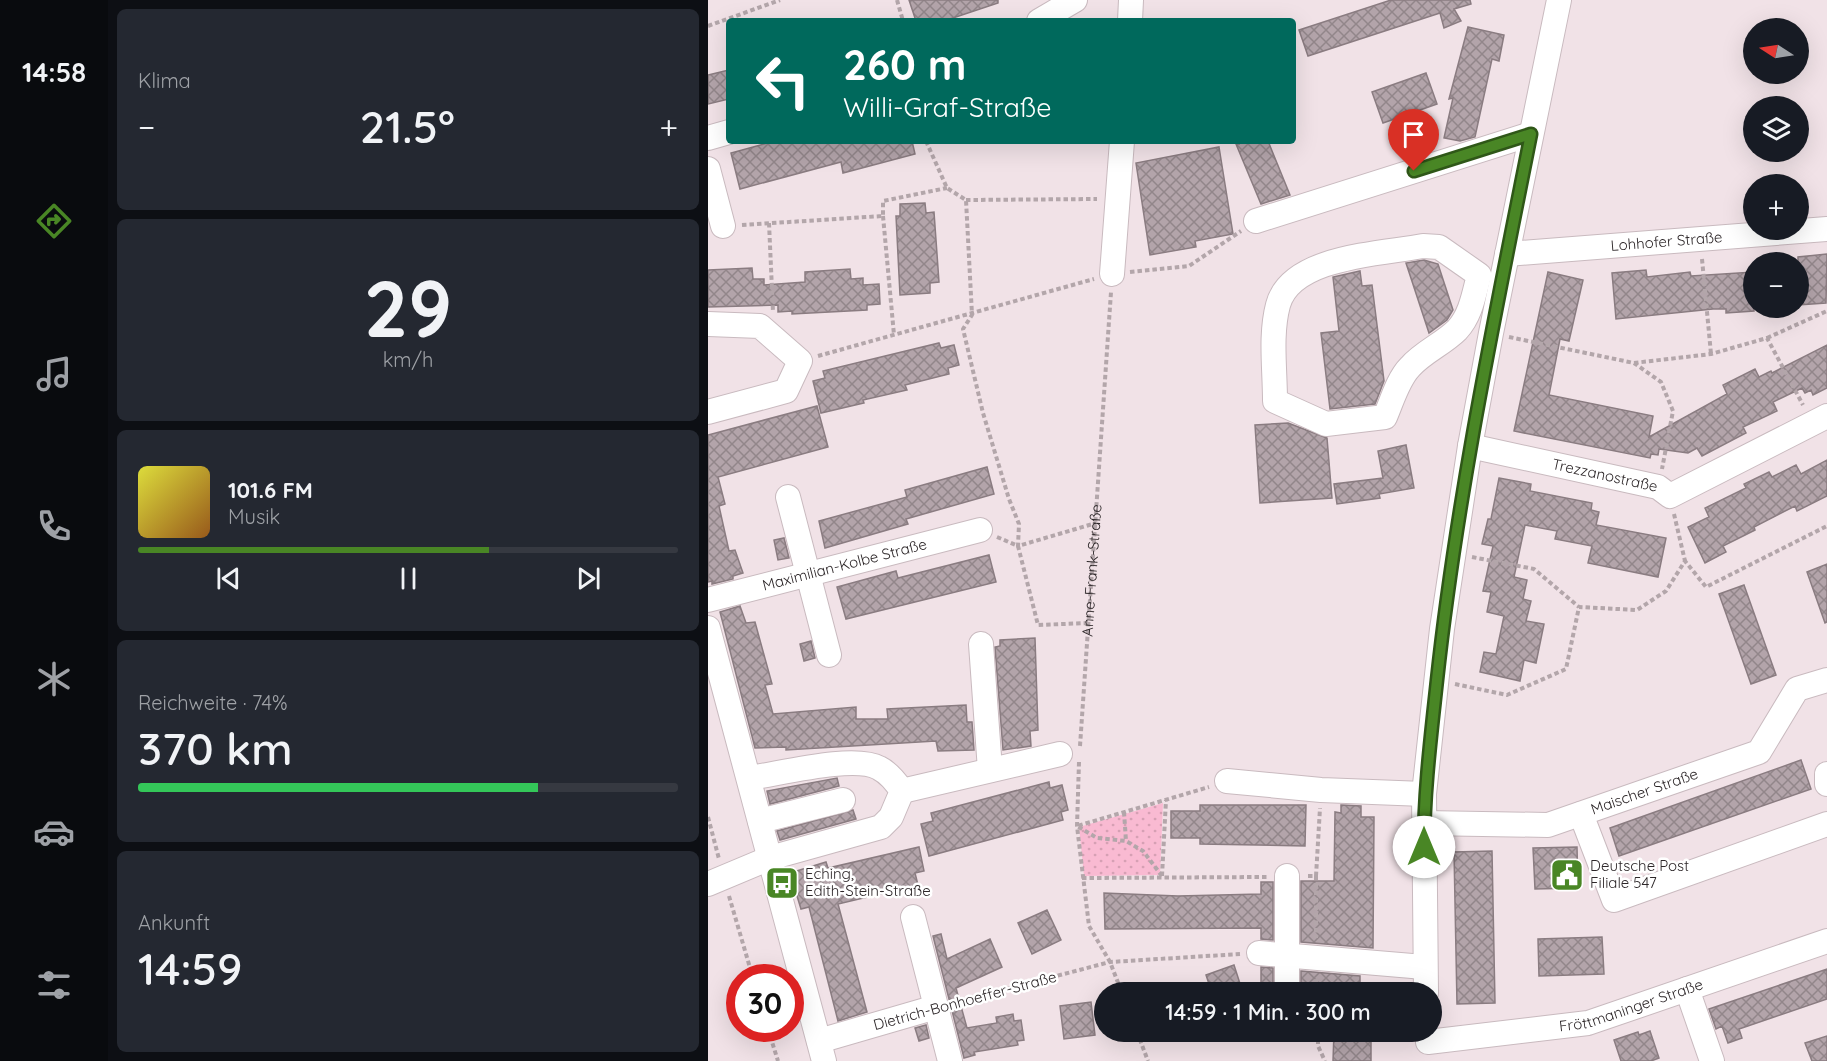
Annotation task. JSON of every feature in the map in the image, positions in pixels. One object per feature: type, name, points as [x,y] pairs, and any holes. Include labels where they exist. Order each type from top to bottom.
[{"type":"street","points":[[1044,18],[1075,0]]},
{"type":"street","points":[[1130,18],[1131,0]]},
{"type":"street","points":[[1425,982],[1424,794],[1454,553],[1470,446],[1491,333],[1559,0]]},
{"type":"street","points":[[708,138],[726,133]]},
{"type":"street","points":[[1256,221],[1531,134]]},
{"type":"street","points":[[1112,274],[1122,144]]},
{"type":"street","points":[[708,169],[723,226]]},
{"type":"street","name":"Lohhofer Straße","points":[[1506,258],[1827,229]]},
{"type":"street","points":[[1479,274],[1445,250],[1423,246],[1319,265],[1300,274],[1285,289],[1278,303],[1274,329],[1275,400],[1326,424],[1385,417],[1408,369],[1426,351],[1456,331],[1464,321],[1471,306],[1479,274],[1506,258]]},
{"type":"street","points":[[708,324],[760,326],[800,360],[786,391],[708,412]]},
{"type":"street","name":"Trezzanostraße","points":[[1470,446],[1664,491],[1820,419]]},
{"type":"street","points":[[788,497],[829,655]]},
{"type":"street","name":"Maximilian-Kolbe Straße","points":[[708,600],[980,530]]},
{"type":"street","points":[[708,628],[822,1051]]},
{"type":"street","points":[[981,644],[990,770]]},
{"type":"street","name":"Maischer Straße","points":[[1424,823],[1548,825],[1760,752],[1797,689],[1827,680]]},
{"type":"street","points":[[902,791],[1060,754]]},
{"type":"street","points":[[749,778],[853,762],[879,767],[892,777],[902,791]]},
{"type":"street","points":[[1827,774],[1827,784]]},
{"type":"street","points":[[1227,781],[1321,790],[1424,794]]},
{"type":"street","points":[[716,881],[770,858],[881,827],[891,817],[902,791]]},
{"type":"street","points":[[760,821],[843,800]]},
{"type":"street","points":[[1581,814],[1614,900],[1827,824]]},
{"type":"street","points":[[1287,876],[1287,982]]},
{"type":"street","points":[[913,917],[950,1061]]},
{"type":"street","name":"Fröttmaninger Straße","points":[[1428,1045],[1588,1023],[1827,941]]},
{"type":"street","points":[[1259,953],[1316,960],[1424,967]]},
{"type":"street","points":[[1687,989],[1712,1061]]},
{"type":"street","name":"Dietrich-Bonhoeffer-Straße","points":[[822,1051],[936,1007]]},
{"type":"path","points":[[730,18],[780,0]]},
{"type":"path","points":[[897,0],[902,18]]},
{"type":"path","points":[[708,26],[726,20]]},
{"type":"path","points":[[927,144],[947,188],[966,200],[1118,199]]},
{"type":"path","points":[[894,335],[883,201],[947,188]]},
{"type":"path","points":[[966,200],[972,315],[963,329],[983,412],[1008,499],[1019,524],[1018,546],[1038,625],[1088,623]]},
{"type":"path","points":[[723,226],[883,216]]},
{"type":"path","points":[[800,360],[972,315],[1112,274],[1190,266],[1256,221]]},
{"type":"path","points":[[769,223],[774,338]]},
{"type":"path","points":[[1700,241],[1711,354]]},
{"type":"path","name":"Anne-Frank-Straße","points":[[1112,274],[1088,623],[1077,826],[1089,926],[1110,962],[1118,982]]},
{"type":"path","points":[[1491,333],[1634,363],[1711,354],[1767,338],[1827,311]]},
{"type":"path","points":[[1767,338],[1820,419]]},
{"type":"path","points":[[1634,363],[1661,382],[1673,411],[1664,491],[1685,561],[1706,587],[1827,526]]},
{"type":"path","points":[[1018,546],[1096,523]]},
{"type":"path","points":[[1454,553],[1534,569],[1579,607],[1637,610],[1666,591],[1685,561]]},
{"type":"path","points":[[1437,681],[1507,694],[1566,669],[1579,607]]},
{"type":"path","points":[[1077,826],[1227,781]]},
{"type":"path","points":[[1317,982],[1316,876],[1321,790]]},
{"type":"path","points":[[1162,877],[1166,800]]},
{"type":"path","points":[[1124,812],[1126,841]]},
{"type":"path","points":[[708,816],[716,881],[748,964]]},
{"type":"path","points":[[1077,826],[1097,838],[1126,841],[1143,851],[1162,877]]},
{"type":"path","points":[[1082,878],[1316,876]]},
{"type":"path","name":"Dietrich-Bonhoeffer-Straße","points":[[936,1007],[1110,962],[1259,953]]},
{"type":"path","points":[[772,1042],[778,1061]]},
{"type":"path","points":[[1141,1042],[1148,1061]]},
{"type":"path","points":[[1318,1042],[1325,1061]]},
{"type":"shaded area","points":[[1163,803],[1160,875],[1084,876],[1079,827]]},
{"type":"building","points":[[909,0],[998,0],[998,3],[953,18],[915,18]]},
{"type":"building","points":[[1391,0],[1470,0],[1471,4],[1454,9],[1461,21],[1444,28],[1440,13],[1308,56],[1299,30]]},
{"type":"building","points":[[1468,27],[1504,35],[1499,61],[1492,59],[1475,137],[1460,141],[1444,138],[1453,98],[1449,99]]},
{"type":"building","points":[[726,71],[726,100],[708,104],[708,75]]},
{"type":"building","points":[[1426,73],[1437,104],[1383,123],[1372,92]]},
{"type":"building","points":[[764,144],[913,144],[915,154],[843,173],[841,162],[740,189],[731,153]]},
{"type":"building","points":[[1236,144],[1269,144],[1290,195],[1261,204]]},
{"type":"building","points":[[1219,147],[1233,234],[1195,241],[1196,247],[1150,255],[1136,163]]},
{"type":"building","points":[[925,203],[926,213],[934,212],[939,282],[930,283],[930,293],[900,295],[896,216],[900,216],[900,204]]},
{"type":"building","points":[[1827,254],[1826,303],[1809,304],[1809,256]]},
{"type":"building","points":[[1424,260],[1438,264],[1453,310],[1447,320],[1429,333],[1406,263]]},
{"type":"building","points":[[752,268],[753,279],[764,279],[764,285],[805,282],[805,272],[850,269],[851,279],[863,278],[863,285],[879,284],[880,304],[867,305],[867,310],[792,314],[792,311],[778,312],[778,305],[708,307],[708,270]]},
{"type":"building","points":[[1646,270],[1647,277],[1690,272],[1691,276],[1743,273],[1743,312],[1726,313],[1726,309],[1713,309],[1616,319],[1612,273]]},
{"type":"building","points":[[1360,271],[1362,286],[1372,285],[1384,381],[1375,404],[1330,409],[1321,333],[1339,331],[1333,277]]},
{"type":"building","points":[[1548,272],[1583,280],[1569,341],[1560,339],[1549,395],[1653,416],[1649,437],[1727,394],[1723,385],[1755,369],[1759,377],[1771,371],[1772,373],[1827,345],[1827,388],[1813,395],[1811,390],[1805,393],[1802,388],[1773,402],[1777,411],[1743,427],[1746,433],[1702,456],[1697,448],[1688,453],[1659,449],[1658,455],[1651,454],[1650,458],[1514,431]]},
{"type":"building","points":[[939,343],[941,348],[954,345],[959,365],[948,368],[949,374],[905,385],[907,390],[821,413],[813,381],[825,378],[823,371]]},
{"type":"building","points":[[817,406],[828,447],[718,477],[725,504],[719,506],[729,551],[735,550],[743,573],[733,576],[733,579],[712,584],[712,581],[708,582],[708,435]]},
{"type":"building","points":[[1288,423],[1327,438],[1332,498],[1260,503],[1255,425]]},
{"type":"building","points":[[1406,445],[1414,488],[1379,494],[1380,498],[1337,504],[1334,484],[1383,478],[1378,451]]},
{"type":"building","points":[[1827,460],[1827,496],[1797,511],[1795,506],[1754,527],[1755,530],[1723,546],[1726,552],[1705,563],[1688,527],[1709,517],[1705,508],[1746,488],[1744,484],[1769,472],[1772,477],[1796,465],[1801,474]]},
{"type":"building","points":[[987,467],[994,494],[906,519],[908,524],[825,548],[819,521],[907,497],[905,490]]},
{"type":"building","points":[[1499,478],[1531,484],[1530,491],[1592,503],[1591,510],[1599,512],[1596,525],[1666,538],[1658,577],[1588,563],[1592,546],[1555,539],[1557,531],[1525,525],[1514,577],[1527,580],[1523,599],[1531,601],[1526,621],[1544,624],[1536,663],[1524,660],[1520,681],[1480,672],[1484,652],[1496,654],[1504,616],[1487,612],[1491,592],[1483,591],[1493,546],[1482,544],[1488,519],[1491,519]]},
{"type":"building","points":[[784,538],[789,558],[778,560],[774,540]]},
{"type":"building","points":[[989,555],[996,582],[846,619],[837,587],[896,571],[898,578]]},
{"type":"building","points":[[1827,564],[1827,622],[1825,623],[1807,572]]},
{"type":"building","points":[[1744,585],[1776,675],[1751,684],[1719,594]]},
{"type":"building","points":[[740,606],[746,623],[755,622],[772,684],[765,685],[773,714],[856,707],[856,719],[888,719],[887,709],[966,705],[967,722],[972,722],[974,750],[938,751],[936,741],[786,750],[786,747],[755,748],[720,612]]},
{"type":"building","points":[[1035,638],[1038,730],[1030,731],[1031,746],[1003,750],[995,647],[1000,646],[1000,640]]},
{"type":"building","points":[[811,641],[815,658],[804,661],[800,644]]},
{"type":"building","points":[[1801,760],[1811,789],[1619,856],[1610,828]]},
{"type":"building","points":[[837,778],[839,786],[770,804],[767,791]]},
{"type":"building","points":[[1049,782],[1050,788],[1062,785],[1068,810],[1061,812],[1063,820],[929,856],[921,824],[933,821],[931,813]]},
{"type":"building","points":[[1200,805],[1306,805],[1305,846],[1200,844],[1200,838],[1171,838],[1171,811],[1200,811]]},
{"type":"building","points":[[1341,805],[1361,806],[1361,817],[1374,817],[1373,948],[1301,942],[1301,881],[1334,881],[1335,812],[1341,813]]},
{"type":"building","points":[[853,810],[856,819],[780,840],[777,831]]},
{"type":"building","points":[[919,847],[924,871],[915,873],[918,885],[838,904],[867,1012],[838,1021],[809,907],[801,909],[790,873],[826,862],[828,868]]},
{"type":"building","points":[[1577,847],[1578,888],[1535,889],[1533,848]]},
{"type":"building","points":[[1492,851],[1495,1003],[1457,1004],[1454,852]]},
{"type":"building","points":[[1261,882],[1273,882],[1273,940],[1261,939],[1261,928],[1105,929],[1104,893],[1178,896],[1261,894]]},
{"type":"building","points":[[1047,910],[1061,940],[1032,954],[1018,923]]},
{"type":"building","points":[[941,934],[947,959],[990,939],[1002,967],[956,988],[967,1028],[997,1023],[996,1017],[1013,1014],[1014,1021],[1021,1020],[1024,1040],[1017,1041],[1018,1045],[974,1052],[975,1055],[964,1058],[933,936]]},
{"type":"building","points":[[1602,937],[1604,974],[1539,976],[1538,939]]},
{"type":"building","points":[[1234,965],[1239,982],[1208,982],[1206,975]]},
{"type":"building","points":[[1261,967],[1273,968],[1273,982],[1261,982]]},
{"type":"building","points":[[1827,969],[1827,999],[1739,1029],[1742,1038],[1728,1043],[1722,1026],[1716,1029],[1709,1009]]},
{"type":"building","points":[[1301,971],[1360,976],[1360,982],[1301,982]]},
{"type":"building","points":[[1091,1002],[1094,1035],[1064,1039],[1060,1006]]},
{"type":"building","points":[[926,1025],[929,1038],[919,1041],[915,1028]]},
{"type":"building","points":[[1650,1031],[1659,1058],[1651,1061],[1621,1061],[1614,1040],[1638,1032],[1639,1035]]},
{"type":"building","points":[[1827,1036],[1827,1061],[1812,1061],[1805,1043]]},
{"type":"building","points":[[1334,1042],[1371,1042],[1371,1061],[1333,1061]]},
{"type":"place","name":"Deutsche Post Filiale 547","points":[[1567,875]]},
{"type":"place","name":"Eching, Edith-Stein-Straße","points":[[782,883]]},
{"type":"route","points":[[1414,171],[1531,134],[1491,333],[1457,528],[1442,629],[1425,781],[1424,847]]}]
